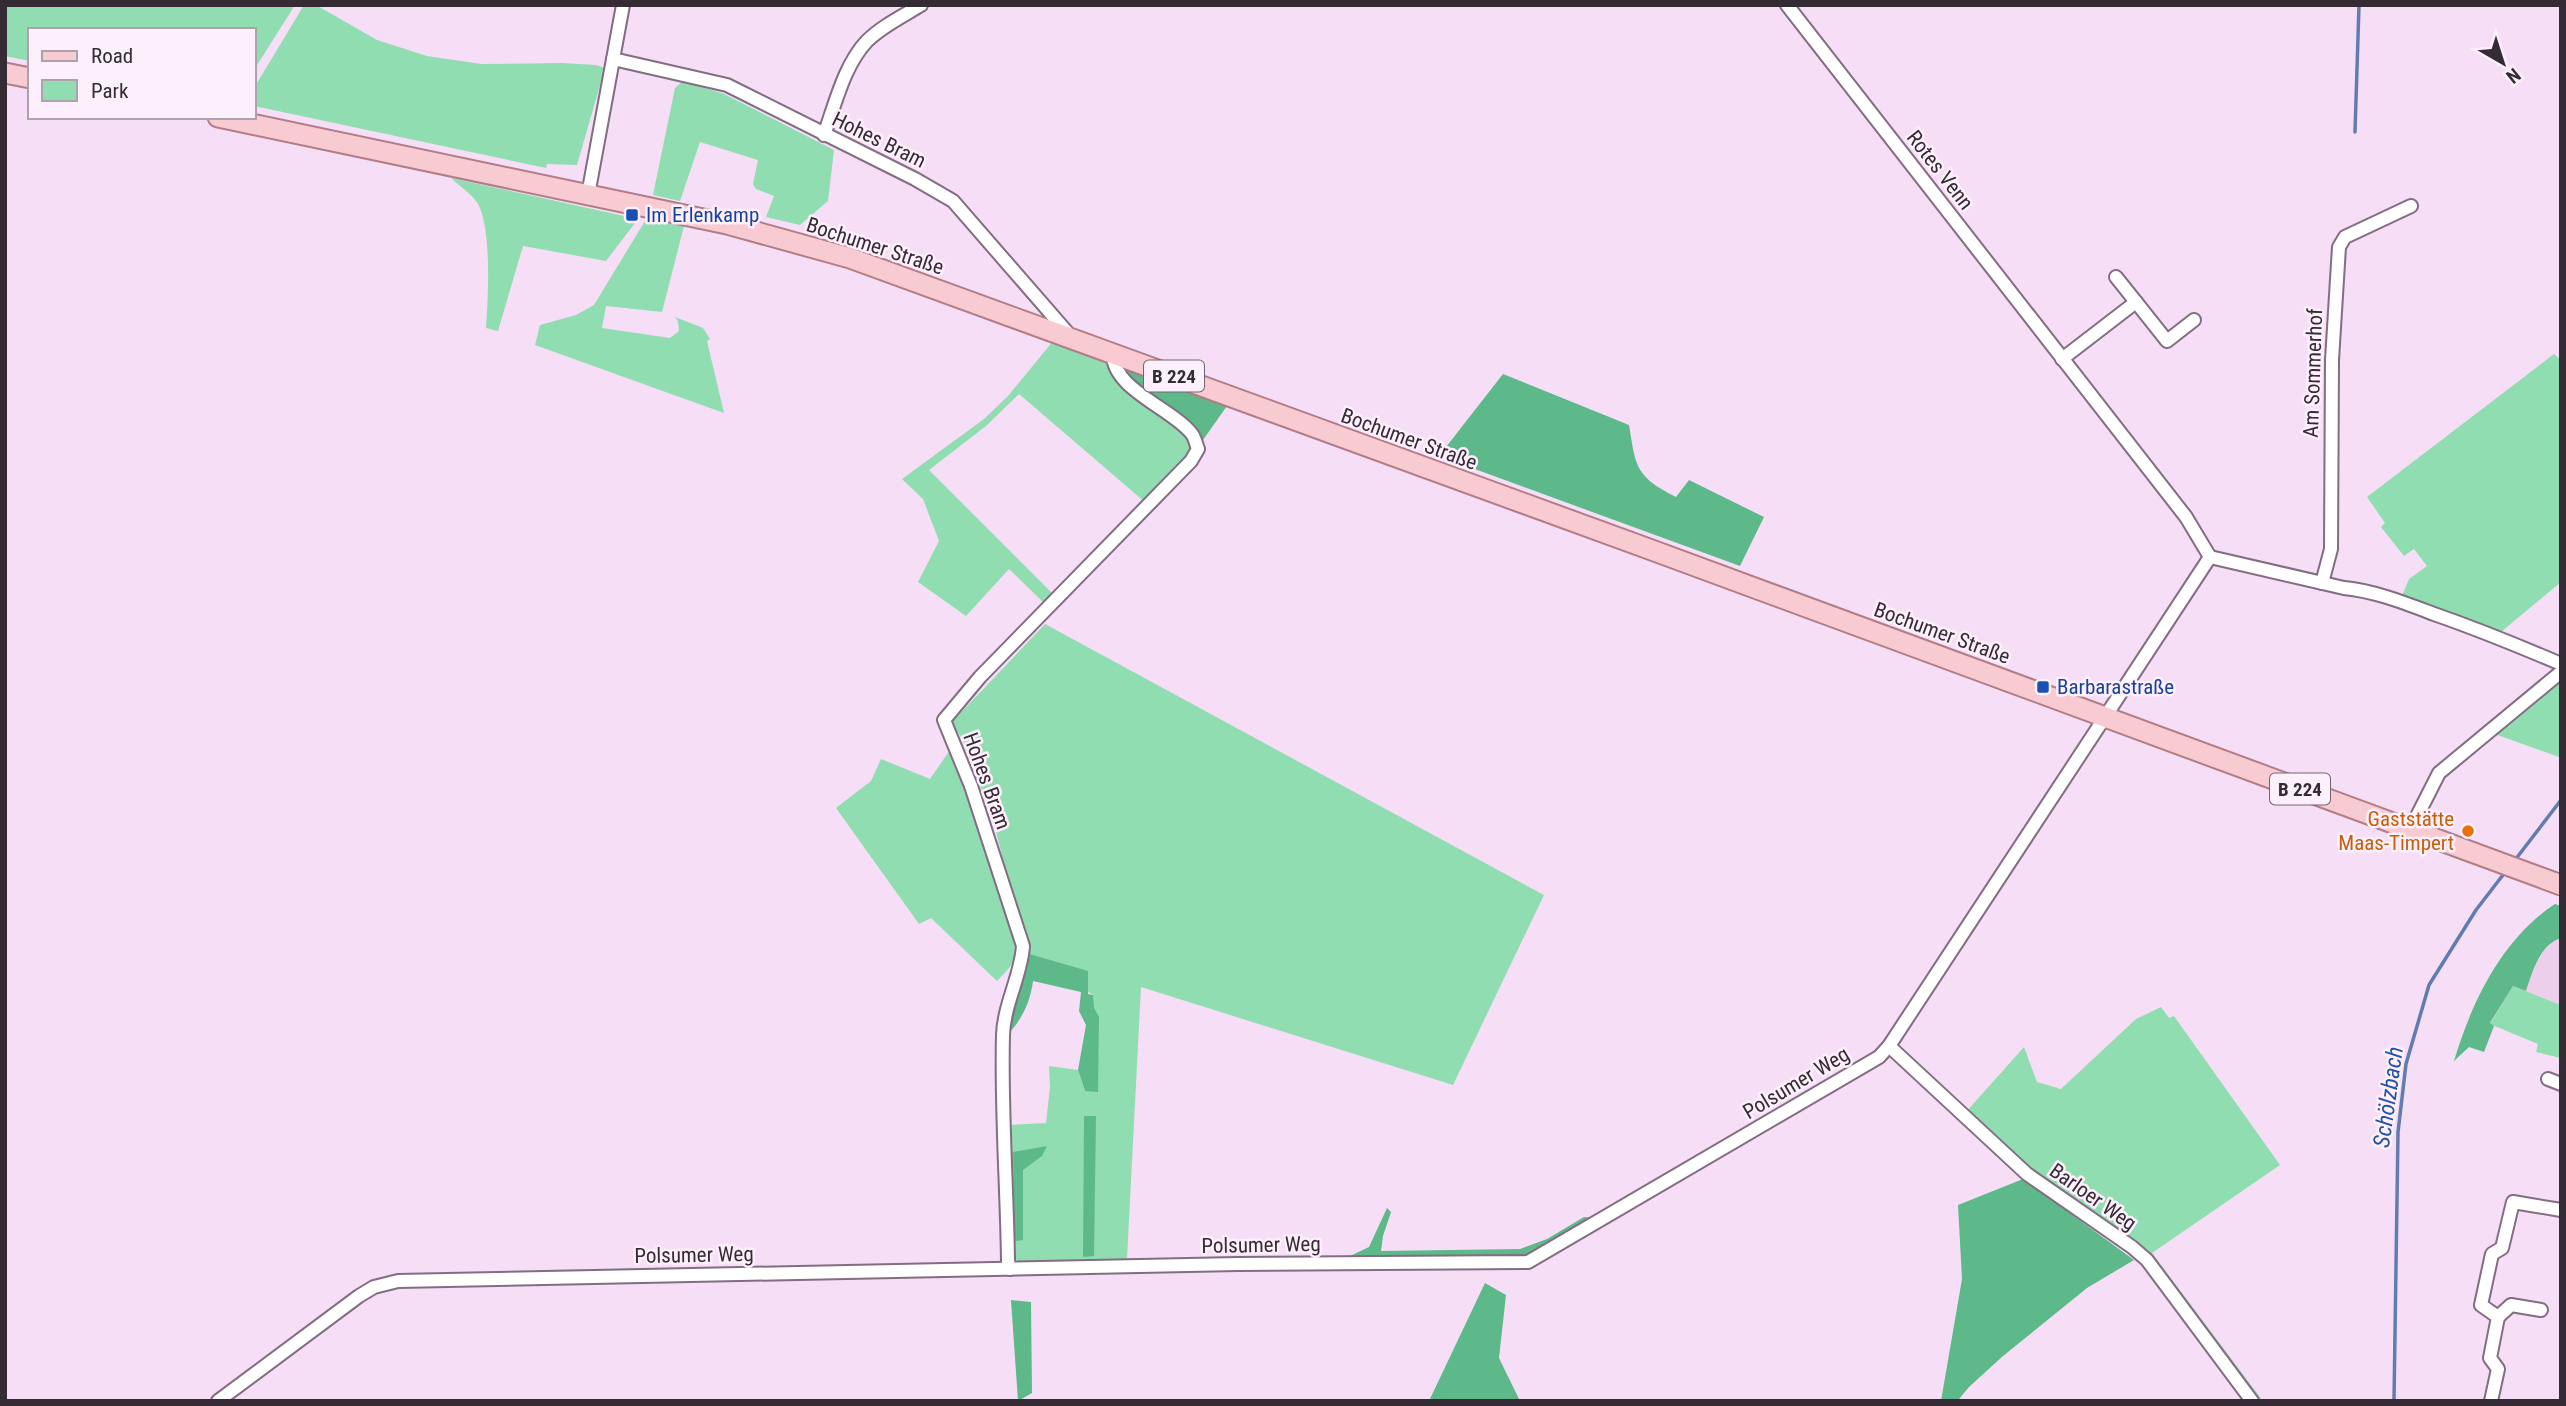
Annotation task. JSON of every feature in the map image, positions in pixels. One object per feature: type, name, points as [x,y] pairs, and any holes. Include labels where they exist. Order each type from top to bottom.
[{"type":"main road","points":[[5,73],[28,78]]},
{"type":"main road","name":"Bochumer Straße","points":[[227,119],[727,224],[850,258],[2561,885]]},
{"type":"street","points":[[588,195],[623,5]]},
{"type":"street","points":[[824,135],[854,60],[866,43],[883,28],[921,5]]},
{"type":"street","name":"Rotes Venn","points":[[1787,5],[2186,517],[2210,557]]},
{"type":"street","name":"Hohes Bram","points":[[613,59],[727,85],[915,179],[953,201],[1073,339]]},
{"type":"street","name":"Am Sommerhof","points":[[2322,583],[2331,549],[2332,359],[2339,247],[2346,237],[2410,206]]},
{"type":"street","points":[[2116,277],[2167,341],[2194,320]]},
{"type":"street","points":[[2062,359],[2136,302]]},
{"type":"street","name":"Hohes Bram","points":[[1010,1269],[1003,1032],[1013,986],[1022,964],[1023,946],[971,786],[944,720],[980,677],[1191,461],[1198,449],[1193,435],[1120,374],[1113,354]]},
{"type":"street","points":[[2106,717],[2210,557],[2401,601],[2561,664]]},
{"type":"street","points":[[2410,830],[2439,773],[2561,673]]},
{"type":"street","name":"Polsumer Weg","points":[[218,1401],[359,1296],[374,1287],[398,1281],[1528,1262],[1879,1057],[1889,1046],[2106,717]]},
{"type":"street","name":"Barloer Weg","points":[[1889,1046],[2004,1156],[2147,1260],[2252,1401]]},
{"type":"street","points":[[2547,1079],[2561,1084]]},
{"type":"street","points":[[2498,1317],[2481,1305],[2492,1254],[2502,1248],[2513,1202],[2561,1210]]},
{"type":"street","points":[[2491,1401],[2498,1369],[2490,1358],[2498,1317],[2511,1305],[2541,1310]]},
{"type":"shaded area","points":[[2561,938],[2561,1005],[2526,991],[2544,950],[2553,940]]},
{"type":"green space","points":[[5,5],[295,5],[256,67],[256,28],[28,28],[28,61],[5,56]]},
{"type":"green space","points":[[304,5],[316,5],[377,40],[427,56],[481,64],[562,63],[605,68],[577,165],[547,164],[546,168],[256,106],[256,85]]},
{"type":"green space","points":[[683,81],[724,94],[834,150],[828,201],[800,225],[766,217],[774,196],[756,189],[753,184],[758,160],[700,142],[680,201],[653,195],[675,88]]},
{"type":"green space","points":[[451,178],[638,219],[606,261],[523,246],[498,331],[486,328],[488,264],[482,215],[475,200]]},
{"type":"green space","points":[[648,216],[684,226],[662,312],[606,306],[602,328],[670,338],[679,331],[675,317],[703,328],[710,339],[707,341],[724,413],[535,345],[540,325],[576,315],[594,305]]},
{"type":"green space","points":[[1054,340],[1109,359],[1190,435],[1193,449],[1189,459],[1146,503],[1019,394],[986,426],[929,470],[1054,595],[1044,603],[1009,569],[966,616],[918,582],[939,541],[923,499],[902,479],[984,419],[1008,396]]},
{"type":"green space","points":[[2554,354],[2561,360],[2561,582],[2501,632],[2402,596],[2409,579],[2427,566],[2414,549],[2404,556],[2381,527],[2385,523],[2367,497]]},
{"type":"green space","points":[[1125,368],[1229,403],[1203,440],[1134,385]]},
{"type":"green space","points":[[1503,374],[1629,425],[1640,469],[1662,490],[1676,497],[1689,480],[1764,517],[1740,566],[1439,456]]},
{"type":"green space","points":[[1045,624],[1544,895],[1453,1085],[1141,987],[1127,1259],[1018,1261],[1013,1256],[1009,1125],[1046,1123],[1050,1087],[1049,1066],[1078,1070],[1085,1091],[1093,995],[1026,953],[994,823],[963,741],[952,722]]},
{"type":"green space","points":[[2561,677],[2559,757],[2492,733]]},
{"type":"green space","points":[[950,750],[1015,933],[1016,955],[997,981],[931,918],[919,924],[836,808],[871,781],[881,759],[930,779]]},
{"type":"green space","points":[[2555,904],[2561,906],[2561,938],[2542,953],[2526,991],[2513,986],[2490,1023],[2494,1026],[2484,1052],[2469,1047],[2454,1061],[2470,1016],[2491,973],[2519,935]]},
{"type":"green space","points":[[1026,953],[1088,971],[1088,994],[1093,995],[1094,1008],[1099,1017],[1098,1092],[1085,1091],[1078,1070],[1086,1025],[1079,1011],[1081,992],[1033,981],[1024,1011],[1006,1036]]},
{"type":"green space","points":[[2513,986],[2561,1005],[2561,1058],[2536,1052],[2538,1044],[2490,1024]]},
{"type":"green space","points":[[2161,1007],[2169,1018],[2174,1016],[2280,1165],[2152,1253],[2263,1401],[2256,1401],[2149,1257],[2035,1173],[1966,1112],[2024,1047],[2037,1082],[2061,1089],[2136,1019]]},
{"type":"green space","points":[[1084,1116],[1096,1116],[1094,1256],[1083,1257]]},
{"type":"green space","points":[[1047,1146],[1042,1156],[1023,1170],[1023,1240],[1015,1241],[1013,1152]]},
{"type":"green space","points":[[2023,1179],[2134,1260],[2087,1288],[2003,1356],[1959,1399],[1994,1401],[1941,1401],[1962,1279],[1958,1205]]},
{"type":"green space","points":[[1387,1208],[1391,1212],[1381,1251],[1520,1249],[1547,1239],[1584,1217],[1596,1218],[1564,1238],[1518,1260],[1346,1258],[1369,1247]]},
{"type":"green space","points":[[1485,1283],[1506,1295],[1499,1358],[1520,1401],[1429,1401]]},
{"type":"green space","points":[[1011,1300],[1031,1302],[1032,1393],[1018,1401]]},
{"type":"waterway","points":[[2355,132],[2359,5]]},
{"type":"waterway","name":"Schölzbach","points":[[2515,860],[2561,800]]},
{"type":"waterway","name":"Schölzbach","points":[[2394,1401],[2398,1132],[2406,1064],[2429,985],[2476,910],[2506,871]]},
{"type":"place","name":"Im Erlenkamp","points":[[632,215]]},
{"type":"place","name":"Barbarastraße","points":[[2043,687]]},
{"type":"place","name":"Gaststätte Maas-Timpert","points":[[2468,831]]}]
